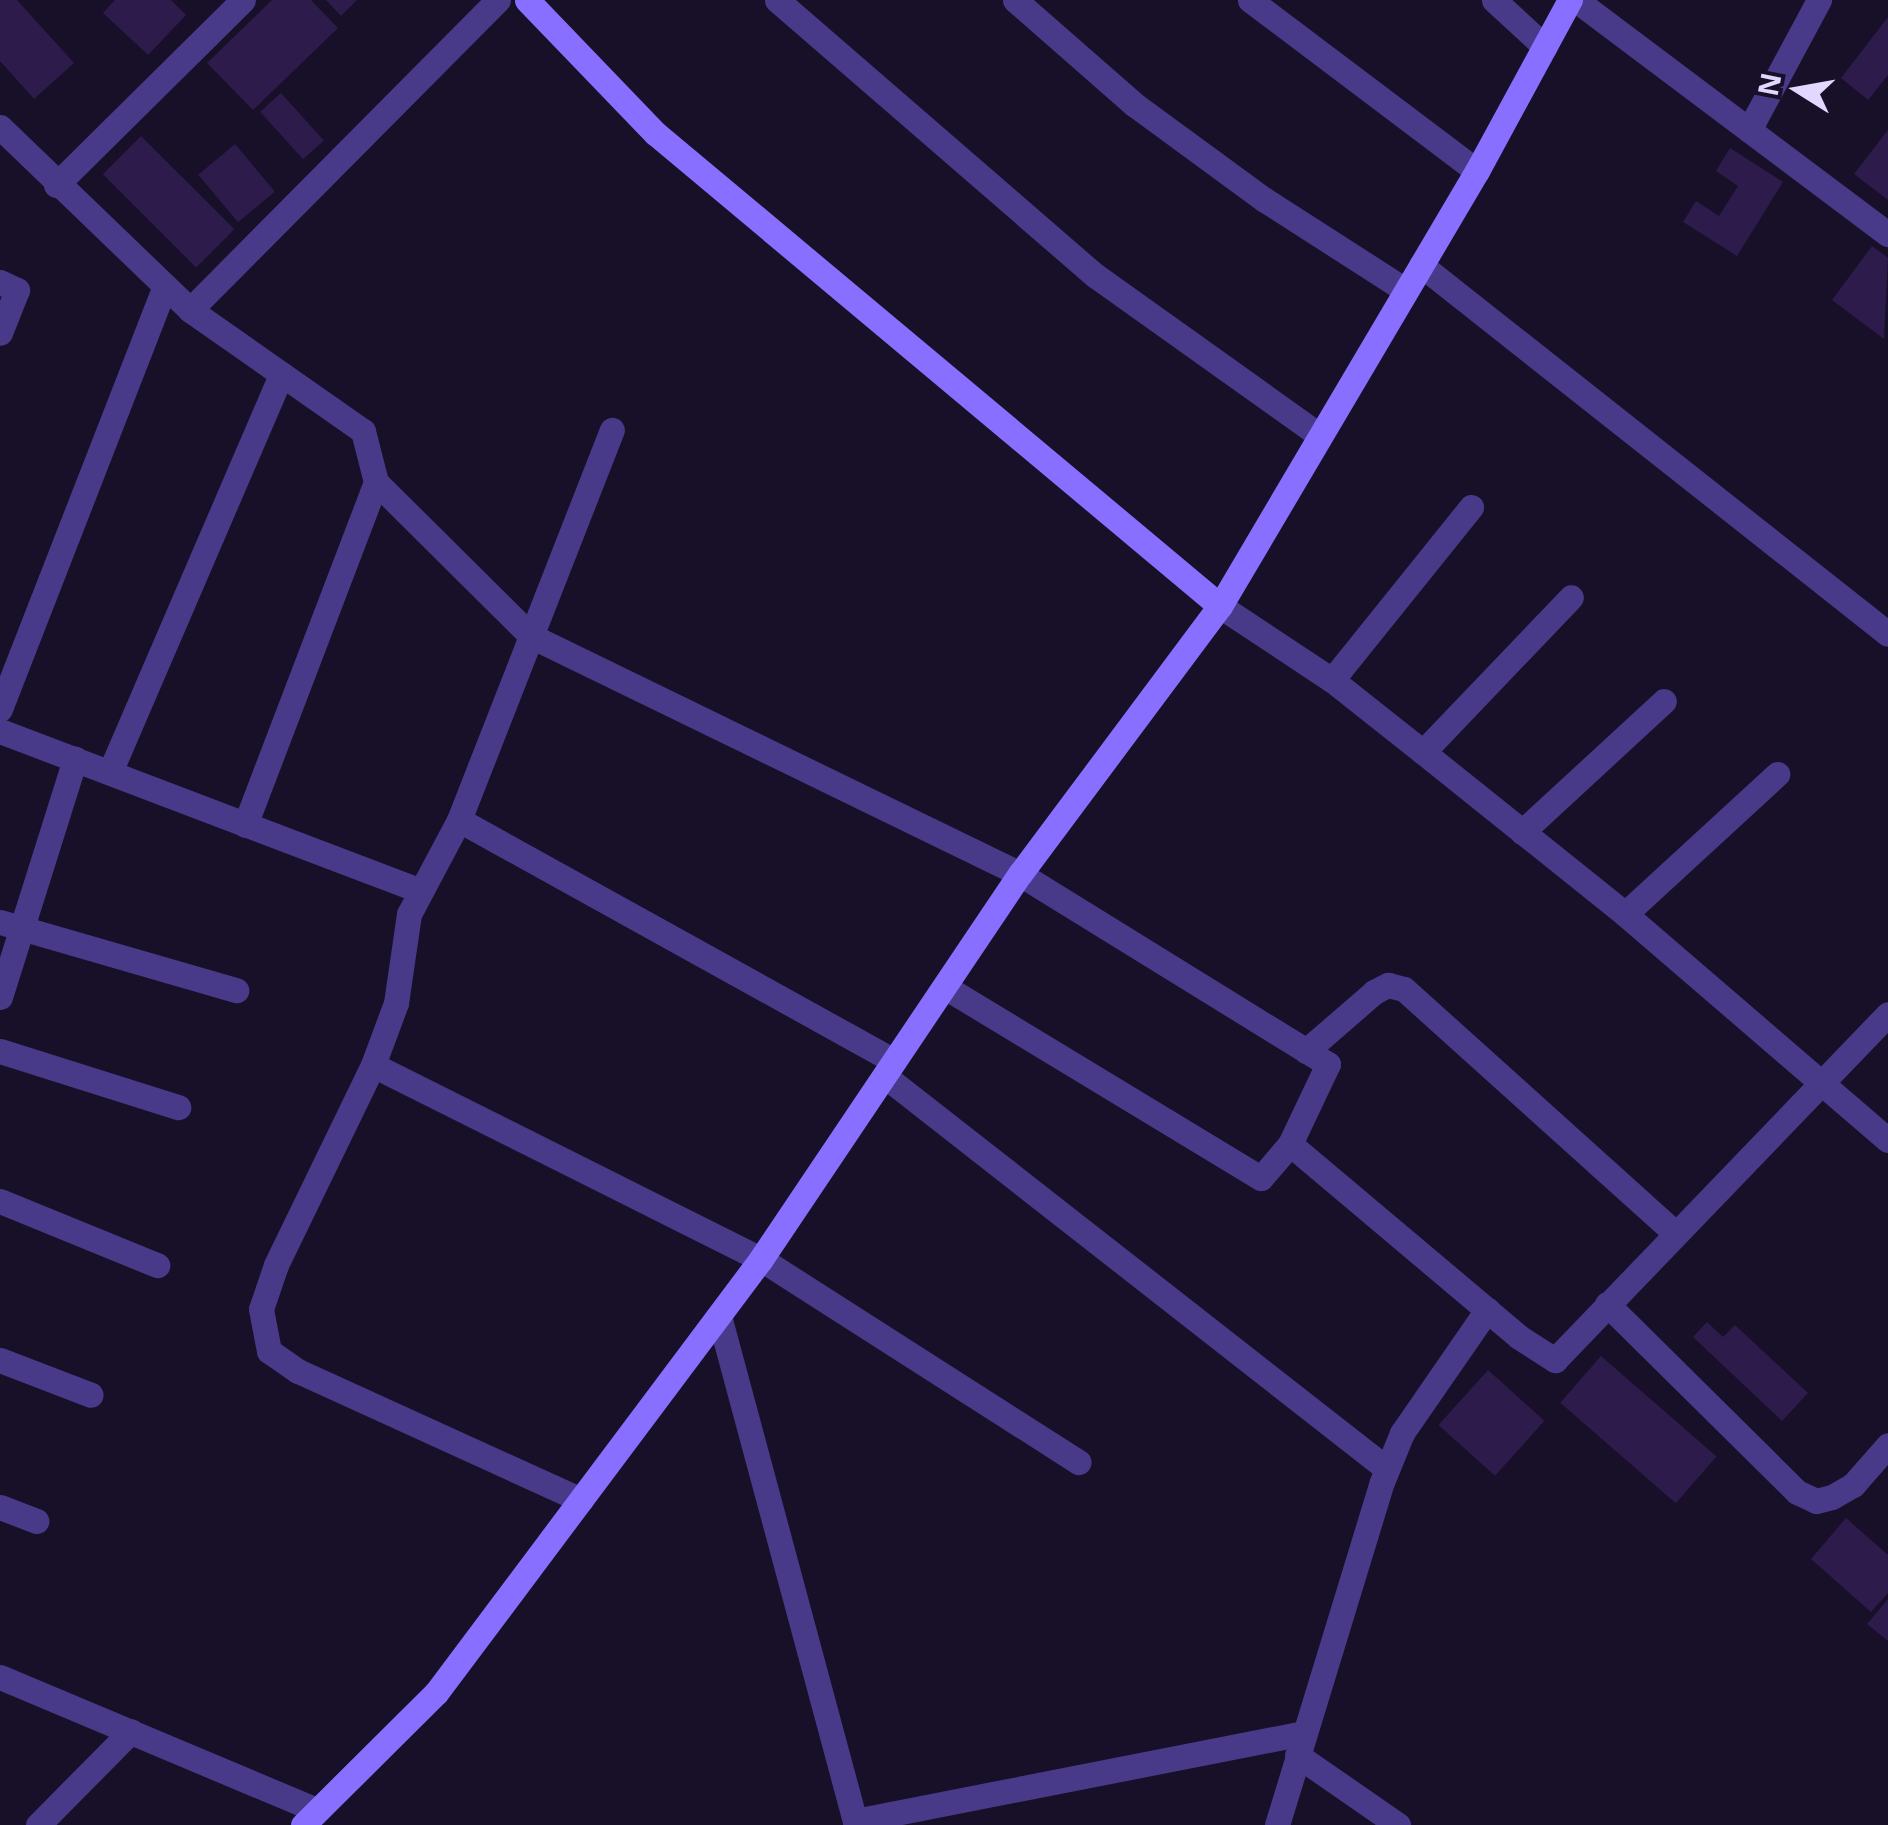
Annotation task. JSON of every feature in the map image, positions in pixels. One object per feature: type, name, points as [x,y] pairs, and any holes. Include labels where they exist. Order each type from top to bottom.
[{"type":"street","points":[[56,184],[243,0]]},
{"type":"street","points":[[190,310],[498,0]]},
{"type":"street","points":[[527,0],[655,133],[1220,606],[1332,680],[1625,914],[1888,1140]]},
{"type":"street","points":[[777,0],[1096,276],[1319,435]]},
{"type":"street","points":[[1015,0],[1135,105],[1265,200],[1406,290]]},
{"type":"street","points":[[1250,0],[1478,171]]},
{"type":"street","points":[[1494,0],[1545,47]]},
{"type":"street","points":[[0,1678],[130,1731],[310,1818],[436,1693],[761,1259],[1020,874],[1220,606],[1478,171],[1573,0],[1888,234]]},
{"type":"street","points":[[1749,130],[1819,0]]},
{"type":"street","points":[[0,128],[190,310],[363,431],[376,482],[531,636],[1020,874],[1328,1064],[1290,1144],[1261,1178],[946,987]]},
{"type":"street","points":[[1421,265],[1888,634]]},
{"type":"street","points":[[0,282],[17,290],[0,333]]},
{"type":"street","points":[[0,709],[165,286]]},
{"type":"street","points":[[110,772],[281,374]]},
{"type":"street","points":[[580,1500],[298,1371],[269,1351],[261,1309],[276,1265],[373,1065],[396,1003],[419,890],[459,820],[612,430]]},
{"type":"street","points":[[245,824],[376,482]]},
{"type":"street","points":[[1332,680],[1472,508]]},
{"type":"street","points":[[1422,752],[1571,597]]},
{"type":"street","points":[[1522,832],[1664,701]]},
{"type":"street","points":[[0,731],[419,890]]},
{"type":"street","points":[[0,997],[11,924],[75,760]]},
{"type":"street","points":[[1625,914],[1777,774]]},
{"type":"street","points":[[459,820],[890,1069],[1387,1469]]},
{"type":"street","points":[[11,924],[236,990]]},
{"type":"street","points":[[1306,1050],[1374,992],[1388,985],[1404,989],[1675,1233]]},
{"type":"street","points":[[1290,1144],[1487,1310],[1554,1360],[1818,1080],[1888,1014]]},
{"type":"street","points":[[0,1051],[178,1106]]},
{"type":"street","points":[[373,1065],[761,1259],[1078,1462]]},
{"type":"street","points":[[0,1201],[157,1265]]},
{"type":"street","points":[[1607,1304],[1797,1492],[1816,1501],[1832,1497],[1854,1485],[1888,1445]]},
{"type":"street","points":[[1277,1825],[1387,1469],[1402,1433],[1487,1310]]},
{"type":"street","points":[[719,1316],[855,1823],[1300,1744],[1398,1825]]},
{"type":"street","points":[[0,1360],[90,1395]]},
{"type":"street","points":[[0,1507],[36,1521]]},
{"type":"street","points":[[38,1825],[130,1731]]},
{"type":"building","points":[[0,0],[17,0],[74,63],[34,99],[0,61]]},
{"type":"building","points":[[115,0],[171,0],[186,15],[148,55],[103,13]]},
{"type":"building","points":[[272,0],[311,0],[338,28],[253,110],[207,63]]},
{"type":"building","points":[[326,0],[357,0],[341,16]]},
{"type":"building","points":[[1888,17],[1888,75],[1868,100],[1841,78]]},
{"type":"building","points":[[281,93],[324,141],[303,159],[260,112]]},
{"type":"building","points":[[1888,130],[1888,200],[1854,174]]},
{"type":"building","points":[[141,136],[234,229],[196,268],[103,174]]},
{"type":"building","points":[[235,144],[275,191],[238,222],[198,175]]},
{"type":"building","points":[[1730,148],[1783,182],[1737,256],[1683,222],[1696,201],[1719,216],[1738,186],[1716,171]]},
{"type":"building","points":[[1872,246],[1888,258],[1884,339],[1832,300]]},
{"type":"building","points":[[1707,1322],[1723,1337],[1735,1325],[1808,1393],[1782,1421],[1693,1337]]},
{"type":"building","points":[[1601,1356],[1716,1456],[1676,1503],[1560,1403]]},
{"type":"building","points":[[1488,1370],[1544,1421],[1495,1476],[1438,1425]]},
{"type":"building","points":[[1846,1518],[1888,1555],[1888,1593],[1871,1612],[1811,1559]]},
{"type":"building","points":[[1888,1599],[1888,1641],[1867,1624]]}]
